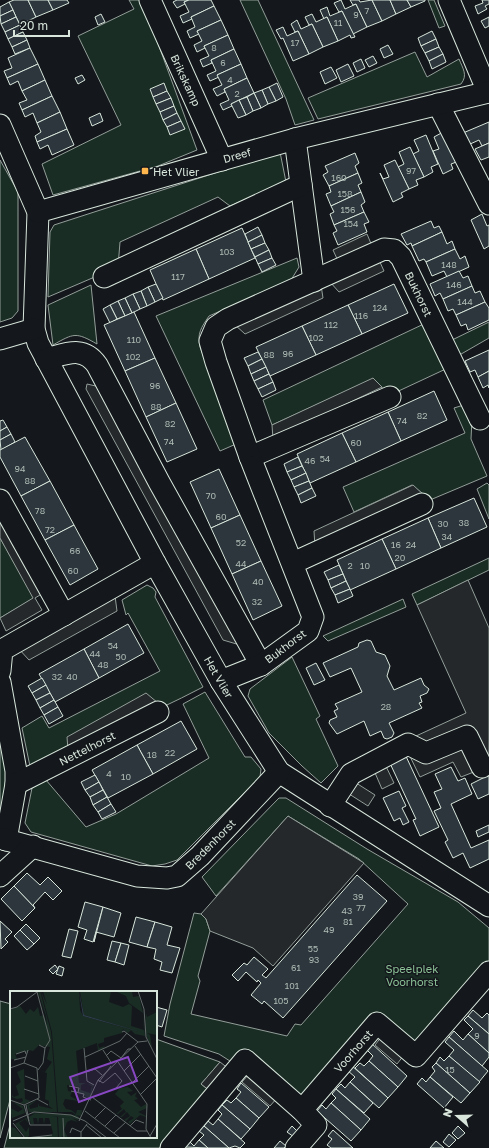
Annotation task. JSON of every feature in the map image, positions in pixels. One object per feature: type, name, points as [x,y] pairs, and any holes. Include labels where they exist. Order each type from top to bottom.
[{"type":"street","name":"Brikskamp","points":[[150,0],[222,160]]},
{"type":"street","points":[[449,0],[488,92]]},
{"type":"street","name":"Dreef","points":[[38,212],[295,139],[488,92]]},
{"type":"street","points":[[438,104],[489,204]]},
{"type":"street","name":"Het Vlier","points":[[0,125],[38,212],[34,328],[38,343],[155,563],[220,681],[279,772],[330,806],[488,904]]},
{"type":"street","points":[[295,139],[314,282]]},
{"type":"street","points":[[104,277],[301,185]]},
{"type":"street","name":"Bukhorst","points":[[220,681],[261,665],[308,631],[313,617],[250,457],[216,362],[210,341],[216,327],[228,319],[314,282],[384,249],[394,250],[401,257],[480,419]]},
{"type":"street","points":[[0,338],[34,328]]},
{"type":"street","points":[[46,359],[81,352],[90,355],[94,360],[159,482],[261,665]]},
{"type":"street","points":[[250,457],[390,396]]},
{"type":"street","points":[[0,500],[64,615]]},
{"type":"street","points":[[293,563],[422,504]]},
{"type":"street","points":[[0,671],[2,650],[155,563]]},
{"type":"street","points":[[0,682],[16,771],[16,784],[3,839]]},
{"type":"street","name":"Nettelhorst","points":[[16,784],[158,712]]},
{"type":"street","points":[[330,806],[351,774],[408,744],[426,753],[467,736],[482,767]]},
{"type":"street","name":"Bredenhorst","points":[[3,839],[33,846],[137,876],[167,878],[176,876],[200,856],[279,772]]},
{"type":"street","points":[[0,876],[33,846]]},
{"type":"street","name":"Voorhorst","points":[[302,1110],[377,1023],[416,1056],[489,972]]},
{"type":"street","points":[[170,1148],[245,1060],[302,1110],[316,1125],[296,1148]]},
{"type":"green space","points":[[129,0],[140,0],[152,27],[197,150],[158,166],[53,195],[42,164],[121,125],[78,36],[134,9]]},
{"type":"green space","points":[[240,0],[258,0],[314,120],[295,125],[286,99]]},
{"type":"green space","points":[[428,0],[434,0],[445,26],[439,28]]},
{"type":"green space","points":[[415,52],[427,77],[459,59],[463,69],[463,81],[461,84],[318,119],[308,98]]},
{"type":"green space","points":[[280,152],[286,182],[230,206],[218,197],[120,242],[118,267],[48,297],[50,232],[54,225]]},
{"type":"green space","points":[[0,160],[18,192],[18,311],[12,318],[0,322]]},
{"type":"green space","points":[[297,258],[299,267],[291,280],[209,316],[200,331],[200,347],[236,444],[220,451],[156,316]]},
{"type":"green space","points":[[91,285],[97,344],[84,337],[71,336],[53,345],[48,305]]},
{"type":"green space","points":[[428,322],[450,367],[390,395],[373,379],[272,425],[263,400]]},
{"type":"green space","points":[[489,322],[489,338],[456,357],[450,341]]},
{"type":"green space","points":[[467,404],[472,419],[471,439],[487,476],[430,500],[412,485],[354,512],[343,487],[465,433],[454,408]]},
{"type":"green space","points":[[487,483],[489,485],[489,519],[477,489]]},
{"type":"green space","points":[[0,538],[34,598],[0,618]]},
{"type":"green space","points":[[489,558],[489,570],[417,605],[412,594]]},
{"type":"green space","points":[[147,585],[153,588],[156,592],[155,597],[203,687],[73,749],[31,771],[22,728],[42,716],[49,728],[160,671],[128,613],[126,615],[122,600]]},
{"type":"green space","points":[[403,599],[406,607],[328,641],[323,636]]},
{"type":"green space","points":[[292,657],[320,716],[316,719],[338,766],[321,783],[269,733],[248,696],[250,689]]},
{"type":"green space","points":[[205,692],[245,757],[251,757],[261,769],[260,777],[177,860],[152,866],[31,832],[25,823],[32,788],[46,780],[86,827],[116,814],[209,758],[183,704]]},
{"type":"green space","points":[[0,727],[9,779],[4,811],[0,809]]},
{"type":"green space","name":"Speelplek Voorhorst","points":[[279,798],[286,798],[367,849],[458,902],[489,928],[489,963],[417,1044],[379,1014],[303,1099],[233,1063],[219,1054],[164,1036],[170,1004],[194,913],[201,914],[206,919],[210,931],[198,976],[200,981],[191,1014],[287,1036],[295,1024],[301,1025],[408,904],[359,859],[288,816],[216,896],[202,877]]},
{"type":"green space","points":[[0,1001],[10,1004],[10,1100],[0,1138]]},
{"type":"green space","points":[[157,1039],[220,1062],[201,1084],[210,1091],[159,1148],[4,1148],[10,1125],[10,1138],[157,1138]]},
{"type":"shaded area","points":[[367,234],[372,246],[338,261],[333,250]]},
{"type":"shaded area","points":[[379,260],[384,271],[339,292],[330,282]]},
{"type":"shaded area","points":[[321,285],[323,298],[245,334],[234,324]]},
{"type":"shaded area","points":[[373,378],[382,387],[273,439],[272,425]]},
{"type":"shaded area","points":[[87,384],[100,387],[240,645],[223,640],[86,389]]},
{"type":"shaded area","points":[[413,485],[424,495],[315,547],[314,531]]},
{"type":"shaded area","points":[[0,512],[45,592],[35,598],[42,610],[6,631],[0,618],[33,598],[0,538]]},
{"type":"shaded area","points":[[468,580],[489,628],[489,766],[461,777],[453,762],[420,777],[403,742],[466,713],[417,605]]},
{"type":"shaded area","points":[[115,596],[117,611],[29,660],[18,648]]},
{"type":"shaded area","points":[[146,693],[158,703],[68,750],[67,737]]},
{"type":"shaded area","points":[[383,760],[394,783],[382,789],[372,766]]},
{"type":"shaded area","points":[[353,781],[375,795],[368,806],[346,792]]},
{"type":"shaded area","points":[[288,816],[364,863],[273,966],[253,948],[210,931],[206,919],[201,914]]},
{"type":"shaded area","points":[[382,1036],[404,1055],[397,1064],[375,1045]]},
{"type":"shaded area","points":[[220,1062],[229,1069],[210,1091],[201,1084]]},
{"type":"shaded area","points":[[249,1074],[277,1098],[270,1106],[242,1082]]},
{"type":"building","points":[[14,0],[28,0],[36,17],[20,25],[9,2]]},
{"type":"building","points":[[28,0],[48,0],[53,10],[36,17]]},
{"type":"building","points":[[48,0],[67,0],[69,3],[53,10]]},
{"type":"building","points":[[177,0],[189,0],[177,8],[173,2]]},
{"type":"building","points":[[189,0],[211,0],[214,6],[191,17],[192,19],[183,23],[180,16],[189,12],[184,2]]},
{"type":"building","points":[[341,0],[345,9],[356,4],[367,27],[353,34],[342,11],[339,12],[334,3]]},
{"type":"building","points":[[350,0],[359,0],[360,2],[372,0],[382,21],[367,27],[356,4],[353,5]]},
{"type":"building","points":[[372,0],[390,0],[396,14],[382,21]]},
{"type":"building","points":[[390,0],[407,0],[411,7],[396,14]]},
{"type":"building","points":[[407,0],[425,0],[425,1],[411,7]]},
{"type":"building","points":[[482,0],[489,0],[489,4],[485,6],[487,9],[478,14],[475,6],[483,3]]},
{"type":"building","points":[[9,2],[13,10],[0,16],[0,7]]},
{"type":"building","points":[[214,6],[221,20],[197,31],[199,34],[190,38],[187,31],[195,27],[191,17]]},
{"type":"building","points":[[327,7],[330,16],[342,11],[355,37],[351,38],[350,35],[338,41],[327,17],[324,19],[320,10]]},
{"type":"building","points":[[13,10],[16,17],[1,24],[0,16]]},
{"type":"building","points":[[101,14],[105,22],[98,25],[95,17]]},
{"type":"building","points":[[312,14],[316,22],[327,17],[338,41],[323,47],[312,24],[309,25],[305,17]]},
{"type":"building","points":[[16,17],[20,25],[5,32],[1,24]]},
{"type":"building","points":[[489,17],[489,26],[485,28],[481,21]]},
{"type":"building","points":[[221,20],[228,35],[204,46],[205,48],[197,52],[194,45],[202,41],[197,31]]},
{"type":"building","points":[[297,20],[301,29],[312,24],[323,47],[309,54],[298,31],[295,32],[291,24]]},
{"type":"building","points":[[20,25],[23,32],[8,39],[5,32]]},
{"type":"building","points":[[283,27],[287,36],[298,31],[309,54],[293,61],[283,38],[281,39],[276,30]]},
{"type":"building","points":[[432,31],[436,39],[421,46],[418,38]]},
{"type":"building","points":[[23,32],[27,40],[12,47],[8,39]]},
{"type":"building","points":[[228,35],[234,49],[211,60],[212,63],[203,67],[200,60],[209,56],[204,46]]},
{"type":"building","points":[[436,39],[439,47],[425,53],[421,46]]},
{"type":"building","points":[[27,40],[30,48],[15,54],[12,47]]},
{"type":"building","points":[[388,45],[393,54],[384,58],[380,49]]},
{"type":"building","points":[[439,47],[443,54],[429,61],[425,53]]},
{"type":"building","points":[[30,48],[38,64],[7,78],[4,71],[12,68],[8,58]]},
{"type":"building","points":[[234,49],[241,64],[217,75],[219,77],[210,81],[207,75],[216,71],[211,60]]},
{"type":"building","points":[[443,54],[446,62],[432,69],[429,61]]},
{"type":"building","points":[[373,56],[377,63],[369,67],[365,60]]},
{"type":"building","points":[[361,59],[365,68],[357,72],[353,63]]},
{"type":"building","points":[[38,64],[45,80],[22,91],[18,81],[10,85],[7,78]]},
{"type":"building","points":[[241,64],[247,78],[224,89],[225,92],[217,96],[213,89],[222,85],[217,75]]},
{"type":"building","points":[[348,64],[354,76],[341,82],[336,70]]},
{"type":"building","points":[[331,67],[337,78],[325,84],[320,72]]},
{"type":"building","points":[[82,75],[85,80],[78,84],[75,78]]},
{"type":"building","points":[[247,78],[254,93],[231,104],[232,106],[223,110],[220,104],[229,100],[224,89]]},
{"type":"building","points":[[45,80],[52,96],[22,110],[19,103],[27,100],[22,91]]},
{"type":"building","points":[[164,83],[167,91],[153,97],[150,89]]},
{"type":"building","points":[[277,83],[283,97],[276,101],[269,87]]},
{"type":"building","points":[[269,87],[276,101],[268,104],[262,90]]},
{"type":"building","points":[[262,90],[268,104],[261,108],[254,93]]},
{"type":"building","points":[[167,91],[171,98],[156,104],[153,97]]},
{"type":"building","points":[[254,93],[261,108],[253,111],[247,97]]},
{"type":"building","points":[[52,96],[60,112],[37,123],[33,113],[25,117],[22,110]]},
{"type":"building","points":[[247,97],[253,111],[246,115],[239,100]]},
{"type":"building","points":[[171,98],[174,106],[160,112],[156,104]]},
{"type":"building","points":[[239,100],[246,115],[238,118],[231,104]]},
{"type":"building","points":[[174,106],[177,113],[163,120],[160,112]]},
{"type":"building","points":[[60,112],[67,129],[37,142],[35,136],[41,132],[37,123]]},
{"type":"building","points":[[100,113],[103,121],[92,126],[89,118]]},
{"type":"building","points":[[177,113],[181,121],[167,127],[163,120]]},
{"type":"building","points":[[181,121],[185,129],[170,135],[167,127]]},
{"type":"building","points":[[489,122],[489,143],[482,146],[479,140],[468,145],[463,133]]},
{"type":"building","points":[[67,129],[74,145],[52,155],[48,145],[40,149],[37,142]]},
{"type":"building","points":[[445,131],[459,161],[451,164],[453,169],[443,174],[433,151],[439,149],[434,137]]},
{"type":"building","points":[[426,135],[438,164],[431,167],[433,172],[424,177],[413,154],[419,151],[414,140]]},
{"type":"building","points":[[489,143],[489,157],[481,160],[475,149]]},
{"type":"building","points":[[410,147],[424,177],[416,180],[418,185],[409,189],[398,167],[404,164],[399,152]]},
{"type":"building","points":[[355,153],[359,163],[355,166],[358,173],[329,186],[323,175],[328,172],[325,166]]},
{"type":"building","points":[[395,160],[409,189],[401,193],[403,197],[393,202],[380,173],[383,179],[389,177],[384,165]]},
{"type":"building","points":[[358,173],[362,183],[358,185],[361,192],[331,206],[326,194],[331,192],[329,186]]},
{"type":"building","points":[[361,192],[365,202],[361,205],[364,212],[334,225],[330,214],[334,212],[331,206]]},
{"type":"building","points":[[364,212],[369,222],[364,224],[367,232],[338,245],[333,233],[337,231],[334,225]]},
{"type":"building","points":[[482,214],[487,226],[489,225],[489,246],[484,249],[471,220]]},
{"type":"building","points":[[431,221],[434,228],[439,226],[442,232],[412,246],[411,243],[407,245],[401,234]]},
{"type":"building","points":[[258,227],[262,235],[248,242],[245,234]]},
{"type":"building","points":[[242,228],[255,258],[209,279],[196,249]]},
{"type":"building","points":[[442,232],[447,244],[452,241],[455,249],[426,262],[424,259],[419,261],[412,246]]},
{"type":"building","points":[[262,235],[265,243],[251,249],[248,242]]},
{"type":"building","points":[[265,243],[269,250],[255,257],[251,249]]},
{"type":"building","points":[[196,249],[209,279],[163,300],[150,270]]},
{"type":"building","points":[[455,249],[460,259],[465,256],[469,267],[447,277],[444,271],[432,276],[426,262]]},
{"type":"building","points":[[269,250],[272,258],[258,264],[255,257]]},
{"type":"building","points":[[272,258],[276,265],[262,272],[258,264]]},
{"type":"building","points":[[459,271],[463,278],[468,276],[472,286],[443,299],[440,293],[435,296],[430,284]]},
{"type":"building","points":[[156,284],[163,298],[155,302],[148,287]]},
{"type":"building","points":[[394,284],[408,313],[362,334],[348,305]]},
{"type":"building","points":[[472,286],[475,293],[480,291],[485,302],[456,315],[453,309],[448,311],[443,299]]},
{"type":"building","points":[[148,287],[155,302],[147,306],[141,291]]},
{"type":"building","points":[[141,291],[147,306],[140,309],[133,294]]},
{"type":"building","points":[[133,294],[140,309],[132,313],[125,298]]},
{"type":"building","points":[[125,298],[132,313],[125,316],[118,301]]},
{"type":"building","points":[[118,301],[125,316],[117,319],[110,305]]},
{"type":"building","points":[[485,302],[489,308],[489,320],[468,330],[466,324],[461,326],[456,315]]},
{"type":"building","points":[[110,305],[117,319],[110,323],[103,309]]},
{"type":"building","points":[[348,305],[362,334],[316,355],[302,326]]},
{"type":"building","points":[[134,312],[155,358],[125,371],[104,325]]},
{"type":"building","points":[[302,326],[316,355],[270,376],[256,347]]},
{"type":"building","points":[[489,350],[489,371],[478,377],[475,370],[470,372],[465,361]]},
{"type":"building","points":[[258,352],[262,359],[248,366],[244,358]]},
{"type":"building","points":[[155,358],[176,403],[146,417],[125,371]]},
{"type":"building","points":[[262,359],[266,367],[251,374],[248,366]]},
{"type":"building","points":[[266,367],[269,374],[254,381],[251,374]]},
{"type":"building","points":[[489,371],[489,388],[488,385],[483,388],[478,377]]},
{"type":"building","points":[[269,374],[273,382],[258,389],[254,381]]},
{"type":"building","points":[[273,382],[276,390],[262,397],[258,389]]},
{"type":"building","points":[[434,391],[447,420],[401,441],[388,412]]},
{"type":"building","points":[[176,403],[197,449],[167,462],[146,417]]},
{"type":"building","points":[[388,412],[401,441],[356,462],[342,433]]},
{"type":"building","points":[[3,420],[7,427],[0,431],[0,421]]},
{"type":"building","points":[[7,427],[11,434],[0,440],[0,431]]},
{"type":"building","points":[[342,433],[356,462],[310,483],[297,454]]},
{"type":"building","points":[[11,434],[15,442],[1,450],[0,440]]},
{"type":"building","points":[[25,437],[50,481],[21,496],[0,457],[0,450]]},
{"type":"building","points":[[298,457],[302,466],[287,472],[284,464]]},
{"type":"building","points":[[302,466],[306,473],[291,480],[287,472]]},
{"type":"building","points":[[219,469],[240,515],[211,528],[190,482]]},
{"type":"building","points":[[306,473],[309,481],[294,487],[291,480]]},
{"type":"building","points":[[50,481],[74,525],[45,540],[21,496]]},
{"type":"building","points":[[309,481],[312,488],[298,495],[294,487]]},
{"type":"building","points":[[312,488],[316,496],[301,503],[298,495]]},
{"type":"building","points":[[474,498],[487,527],[441,548],[428,518]]},
{"type":"building","points":[[240,515],[261,561],[232,574],[211,528]]},
{"type":"building","points":[[428,518],[441,548],[396,569],[382,539]]},
{"type":"building","points":[[74,525],[98,569],[70,585],[45,540]]},
{"type":"building","points":[[382,539],[396,569],[350,590],[337,560]]},
{"type":"building","points":[[261,561],[282,606],[253,620],[232,574]]},
{"type":"building","points":[[339,565],[343,574],[328,580],[324,572]]},
{"type":"building","points":[[343,574],[346,581],[331,588],[328,580]]},
{"type":"building","points":[[346,581],[350,589],[335,595],[331,588]]},
{"type":"building","points":[[350,589],[353,596],[338,603],[335,595]]},
{"type":"building","points":[[128,624],[144,653],[99,678],[84,649]]},
{"type":"building","points":[[367,640],[371,641],[376,652],[385,655],[390,666],[387,676],[394,690],[421,678],[424,685],[429,689],[427,693],[420,696],[422,702],[419,703],[422,708],[389,723],[394,733],[392,737],[387,739],[384,738],[381,731],[370,736],[364,721],[337,734],[329,723],[330,720],[337,717],[334,711],[338,709],[335,704],[362,692],[351,668],[330,677],[323,663],[358,647],[359,643]]},
{"type":"building","points":[[84,649],[99,678],[55,702],[39,674]]},
{"type":"building","points":[[316,663],[325,680],[314,685],[306,668]]},
{"type":"building","points":[[42,678],[46,685],[32,693],[28,686]]},
{"type":"building","points":[[46,685],[50,693],[36,700],[32,693]]},
{"type":"building","points":[[50,693],[54,700],[40,708],[36,700]]},
{"type":"building","points":[[54,700],[58,707],[44,715],[40,708]]},
{"type":"building","points":[[58,707],[63,716],[49,724],[44,715]]},
{"type":"building","points":[[181,721],[197,749],[153,774],[137,745]]},
{"type":"building","points":[[137,745],[153,774],[108,798],[92,770]]},
{"type":"building","points":[[404,752],[439,827],[420,836],[413,820],[416,819],[388,759]]},
{"type":"building","points":[[451,767],[458,781],[465,778],[472,794],[451,804],[471,848],[489,840],[489,859],[470,868],[463,853],[453,858],[445,842],[448,840],[434,811],[441,808],[434,792],[442,789],[435,774]]},
{"type":"building","points":[[95,775],[99,782],[85,790],[81,782]]},
{"type":"building","points":[[489,775],[489,794],[478,799],[471,784]]},
{"type":"building","points":[[99,782],[103,790],[90,797],[85,790]]},
{"type":"building","points":[[103,790],[107,797],[93,805],[90,797]]},
{"type":"building","points":[[399,791],[406,806],[402,808],[409,822],[403,825],[400,818],[394,821],[383,798]]},
{"type":"building","points":[[107,797],[111,804],[98,812],[93,805]]},
{"type":"building","points":[[111,804],[116,812],[102,819],[98,812]]},
{"type":"building","points":[[489,825],[489,832],[478,837],[476,831]]},
{"type":"building","points":[[27,873],[40,885],[48,877],[62,891],[53,900],[45,892],[33,905],[35,908],[14,886]]},
{"type":"building","points":[[357,875],[387,901],[283,1018],[264,1001],[262,1004],[251,995],[261,983],[258,980],[257,982],[246,972],[238,981],[232,975],[244,963],[247,965],[254,957],[268,969],[262,975],[266,978]]},
{"type":"building","points":[[14,886],[35,908],[22,921],[1,899]]},
{"type":"building","points":[[85,902],[103,907],[93,942],[84,939],[87,930],[78,927]]},
{"type":"building","points":[[103,907],[121,913],[114,937],[97,932]]},
{"type":"building","points":[[136,917],[155,922],[147,947],[129,942]]},
{"type":"building","points":[[0,921],[12,932],[5,939],[8,942],[1,949]]},
{"type":"building","points":[[155,922],[172,927],[167,945],[180,948],[172,973],[160,970],[162,962],[154,959],[156,949],[147,947]]},
{"type":"building","points":[[26,924],[40,938],[34,944],[20,930]]},
{"type":"building","points":[[69,929],[78,931],[71,958],[62,956]]},
{"type":"building","points":[[20,930],[34,944],[27,950],[14,936]]},
{"type":"building","points":[[112,941],[121,943],[115,962],[107,960]]},
{"type":"building","points":[[121,943],[129,945],[124,965],[115,962]]},
{"type":"building","points":[[55,965],[58,969],[53,974],[49,970]]},
{"type":"building","points":[[59,966],[64,968],[62,976],[56,974]]},
{"type":"building","points":[[157,1007],[167,1010],[162,1027],[157,1025]]},
{"type":"building","points":[[473,1010],[482,1018],[487,1013],[489,1015],[489,1034],[468,1016]]},
{"type":"building","points":[[468,1016],[489,1034],[489,1053],[468,1034],[473,1029],[464,1020]]},
{"type":"building","points":[[454,1031],[463,1040],[468,1034],[489,1053],[489,1057],[482,1066],[449,1037]]},
{"type":"building","points":[[449,1037],[488,1071],[479,1082],[449,1056],[454,1050],[445,1042]]},
{"type":"building","points":[[371,1043],[407,1076],[398,1087],[369,1061],[373,1056],[365,1048]]},
{"type":"building","points":[[449,1056],[480,1082],[470,1093],[436,1063],[440,1057],[444,1061]]},
{"type":"building","points":[[369,1061],[398,1087],[388,1098],[355,1068],[360,1063],[364,1066]]},
{"type":"building","points":[[436,1063],[470,1093],[461,1103],[430,1077],[435,1071],[432,1067]]},
{"type":"building","points":[[351,1065],[388,1098],[379,1108],[350,1082],[355,1077],[347,1070]]},
{"type":"building","points":[[430,1077],[453,1097],[444,1108],[417,1084],[422,1078],[426,1082]]},
{"type":"building","points":[[350,1082],[373,1103],[364,1113],[336,1089],[341,1084],[345,1088]]},
{"type":"building","points":[[241,1083],[269,1107],[259,1118],[236,1098],[241,1092],[237,1089]]},
{"type":"building","points":[[336,1089],[370,1119],[361,1130],[331,1103],[336,1098],[332,1094]]},
{"type":"building","points":[[236,1098],[259,1118],[250,1129],[222,1105],[227,1100],[231,1103]]},
{"type":"building","points":[[331,1103],[361,1130],[351,1141],[317,1111],[322,1105],[326,1109]]},
{"type":"building","points":[[222,1105],[250,1129],[241,1139],[218,1119],[222,1114],[218,1110]]},
{"type":"building","points":[[218,1119],[245,1143],[240,1148],[235,1146],[229,1148],[204,1126],[208,1121],[213,1125]]},
{"type":"building","points":[[204,1126],[229,1148],[208,1148],[199,1140],[204,1135],[199,1131]]},
{"type":"building","points":[[292,1126],[298,1132],[294,1137],[287,1132]]},
{"type":"building","points":[[458,1126],[465,1133],[458,1139],[452,1133]]},
{"type":"building","points":[[333,1130],[353,1148],[331,1148],[327,1145],[332,1139],[328,1136]]},
{"type":"building","points":[[449,1134],[456,1140],[449,1147],[443,1142]]},
{"type":"building","points":[[199,1140],[208,1148],[185,1147],[190,1142],[194,1146]]},
{"type":"building","points":[[280,1141],[286,1146],[284,1148],[274,1148]]},
{"type":"building","points":[[436,1141],[444,1148],[430,1148]]},
{"type":"place","name":"Het Vlier","points":[[145,171]]}]
